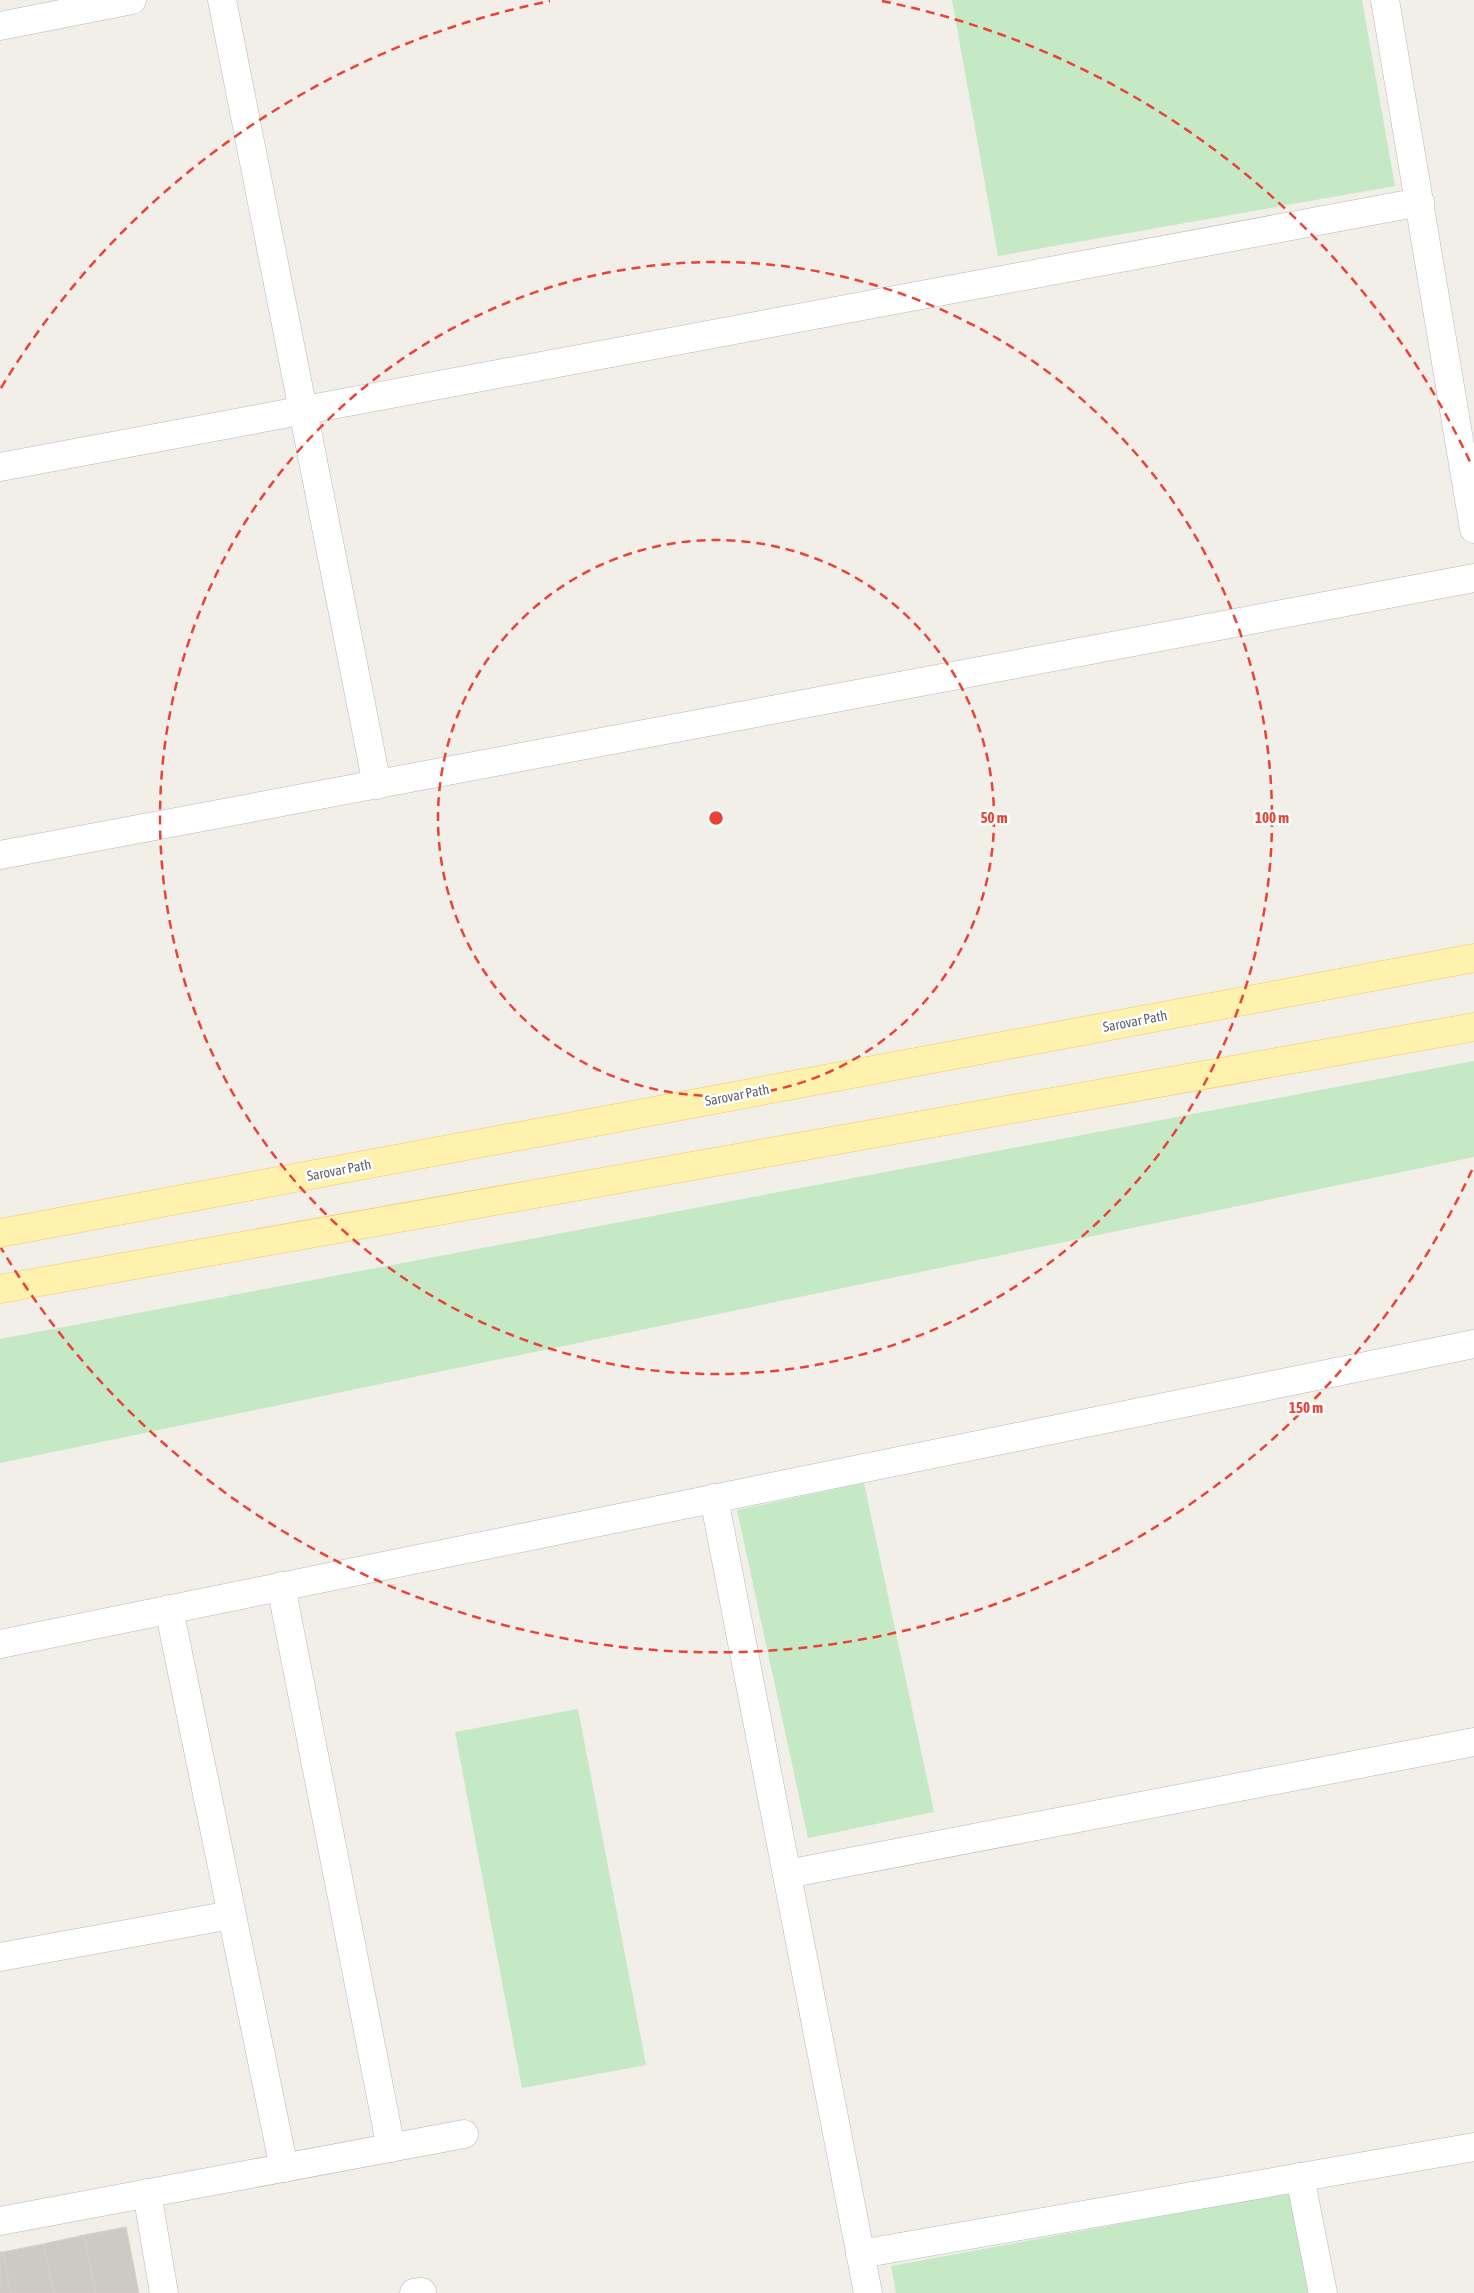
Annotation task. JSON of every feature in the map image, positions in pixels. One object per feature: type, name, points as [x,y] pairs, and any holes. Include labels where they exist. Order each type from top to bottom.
[{"type":"main road","name":"Sarovar Path","points":[[0,1233],[1474,958]]},
{"type":"main road","points":[[0,1289],[1474,1027]]},
{"type":"street","points":[[0,26],[132,0]]},
{"type":"street","points":[[222,0],[377,785]]},
{"type":"street","points":[[1385,0],[1474,529]]},
{"type":"street","points":[[0,466],[1420,202]]},
{"type":"street","points":[[0,855],[1474,578]]},
{"type":"street","points":[[0,1644],[1474,1344]]},
{"type":"street","points":[[714,1498],[868,2293]]},
{"type":"street","points":[[281,1586],[391,2148]]},
{"type":"street","points":[[169,1609],[284,2168]]},
{"type":"street","points":[[787,1874],[1474,1742]]},
{"type":"street","points":[[0,1957],[232,1915]]},
{"type":"street","points":[[0,2221],[464,2134]]},
{"type":"street","points":[[860,2254],[1474,2147]]},
{"type":"street","points":[[1300,2177],[1323,2293]]},
{"type":"street","points":[[147,2193],[164,2293]]},
{"type":"green space","points":[[952,0],[1362,0],[1395,186],[998,256]]},
{"type":"green space","points":[[1474,1061],[1474,1157],[0,1463],[0,1339]]},
{"type":"green space","points":[[864,1483],[934,1812],[808,1838],[737,1510]]},
{"type":"green space","points":[[578,1709],[646,2065],[522,2088],[455,1732]]},
{"type":"green space","points":[[1289,2193],[1308,2293],[896,2293],[891,2266]]},
{"type":"building","points":[[126,2227],[139,2293],[96,2293],[84,2235]]},
{"type":"building","points":[[84,2235],[96,2293],[54,2293],[43,2244]]},
{"type":"building","points":[[43,2244],[54,2293],[11,2293],[3,2252]]},
{"type":"building","points":[[0,2252],[3,2252],[11,2293],[0,2293]]}]
